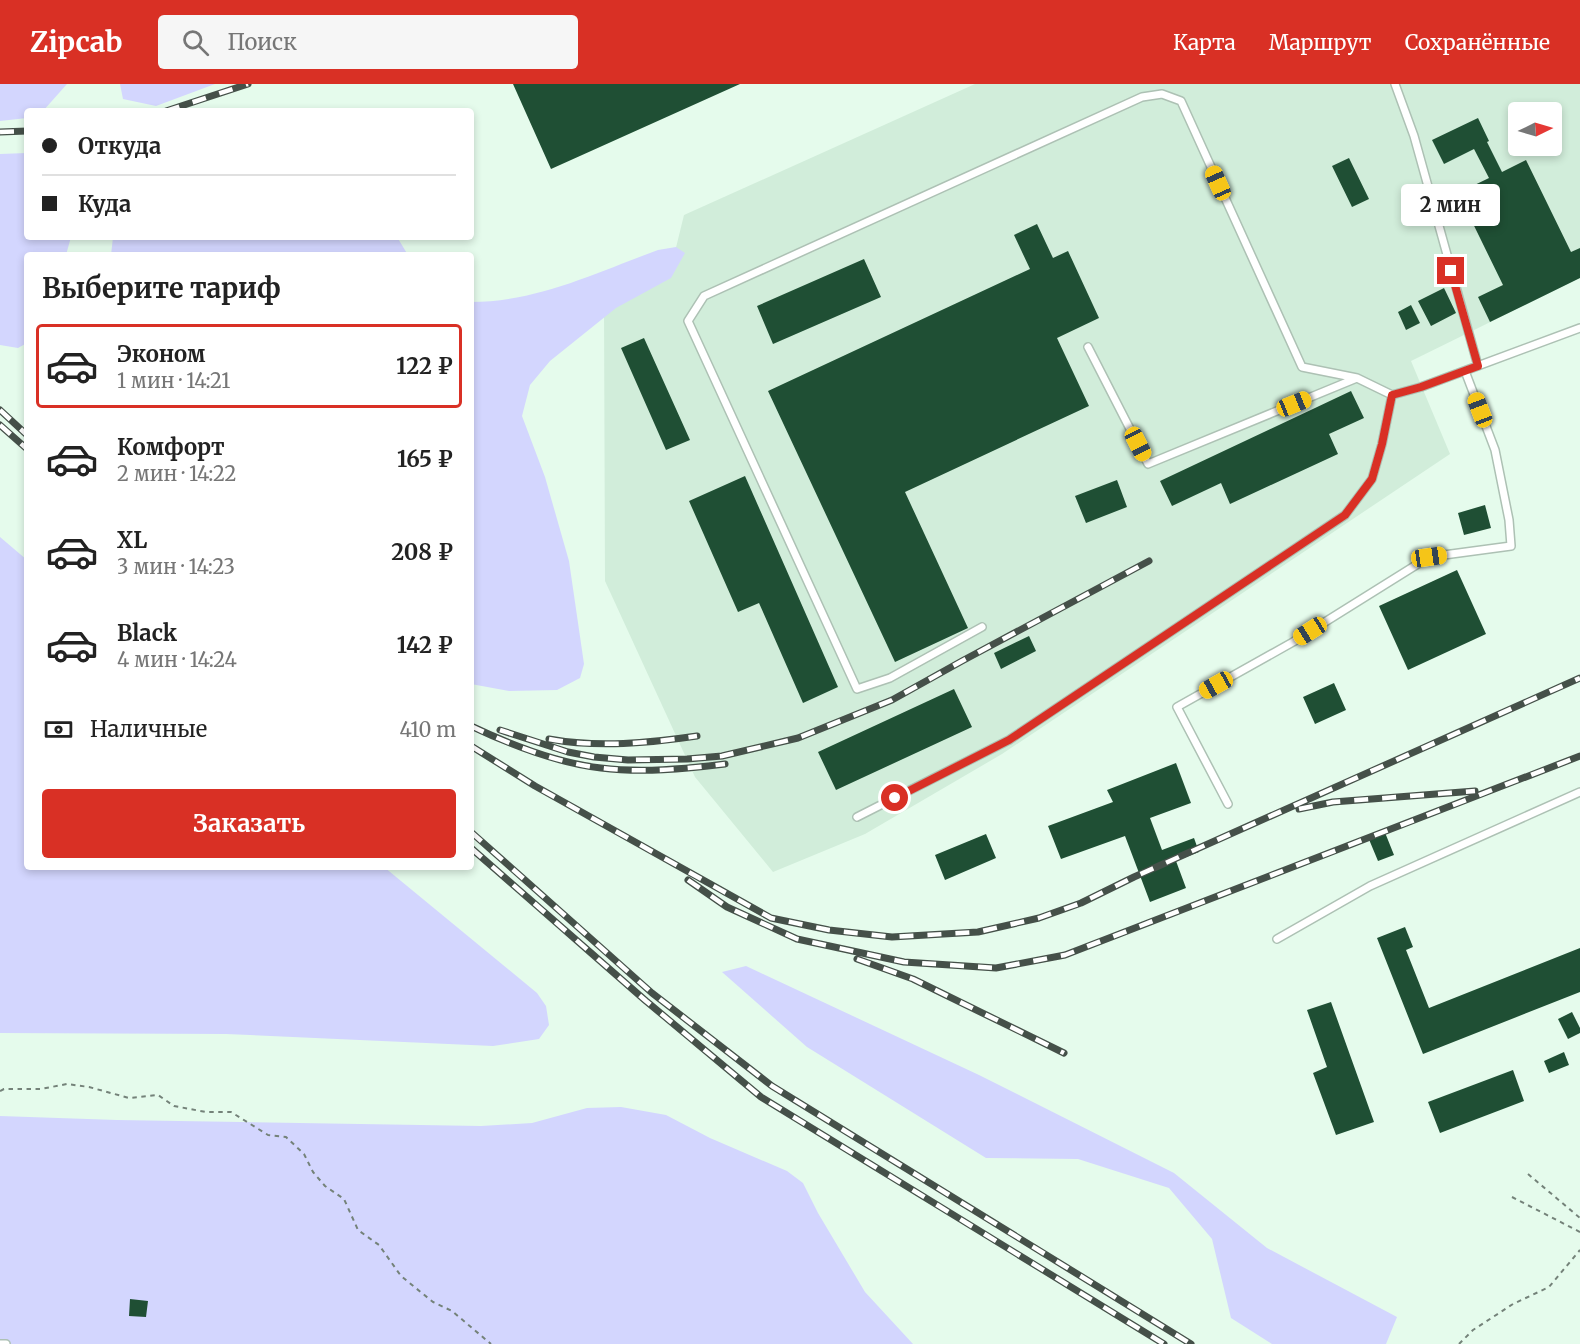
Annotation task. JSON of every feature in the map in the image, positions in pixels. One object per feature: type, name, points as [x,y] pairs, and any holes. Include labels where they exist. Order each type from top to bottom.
[{"type":"lane","points":[[1395,84],[1414,136],[1478,366]]},
{"type":"lane","points":[[982,627],[890,678],[857,689],[688,321],[704,296],[1142,97],[1162,94],[1181,100],[1302,367],[1357,378],[1392,395],[1421,387],[1580,328]]},
{"type":"lane","points":[[1088,346],[1148,464],[1357,378]]},
{"type":"lane","points":[[1228,804],[1177,707],[1293,642],[1429,557],[1511,546],[1509,520],[1495,450],[1465,371]]},
{"type":"lane","points":[[857,817],[1009,740],[1345,515],[1372,479],[1392,395]]},
{"type":"lane","points":[[1277,939],[1370,886],[1580,792]]},
{"type":"lane","points":[[0,1344],[6,1344]]},
{"type":"path","points":[[0,1091],[4,1089],[41,1089],[67,1084],[89,1087],[129,1098],[158,1095],[174,1106],[206,1112],[231,1112],[268,1135],[286,1137],[304,1154],[313,1172],[325,1186],[344,1199],[358,1230],[379,1245],[401,1276],[433,1302],[452,1311],[491,1344]]},
{"type":"path","points":[[1528,1174],[1580,1218]]},
{"type":"path","points":[[1512,1197],[1580,1232]]},
{"type":"path","points":[[1459,1344],[1473,1330],[1513,1304],[1549,1287],[1580,1250]]},
{"type":"shaded area","points":[[0,84],[67,84],[46,108],[24,108],[24,118],[0,121]]},
{"type":"shaded area","points":[[120,84],[215,84],[156,106],[123,99]]},
{"type":"shaded area","points":[[975,84],[1580,84],[1580,278],[1411,361],[1450,454],[1002,754],[865,834],[773,872],[695,777],[605,581],[604,308],[670,272],[684,215]]},
{"type":"shaded area","points":[[24,153],[24,240],[70,240],[67,252],[24,252],[24,345],[18,348],[0,345],[0,154]]},
{"type":"shaded area","points":[[113,240],[399,240],[406,252],[111,252]]},
{"type":"shaded area","points":[[676,247],[685,253],[671,278],[616,308],[550,361],[530,385],[522,416],[545,477],[569,561],[584,664],[580,678],[557,690],[509,691],[474,685],[474,302],[496,301],[543,291],[658,250]]},
{"type":"shaded area","points":[[0,537],[24,557],[24,870],[388,870],[537,993],[546,1006],[549,1025],[539,1039],[493,1046],[226,1034],[0,1033]]},
{"type":"shaded area","points":[[746,966],[979,1075],[1174,1173],[1267,1248],[1397,1317],[1386,1344],[1272,1344],[1231,1318],[1212,1239],[1169,1188],[1078,1159],[986,1158],[807,1047],[722,972]]},
{"type":"shaded area","points":[[621,1107],[666,1115],[710,1138],[787,1171],[803,1183],[865,1292],[913,1344],[0,1344],[0,1116],[481,1126],[532,1123],[587,1108]]},
{"type":"building","points":[[513,84],[740,84],[551,169]]},
{"type":"building","points":[[1478,118],[1502,172],[1526,160],[1571,252],[1580,248],[1580,278],[1490,322],[1478,297],[1503,285],[1458,193],[1489,178],[1474,149],[1444,164],[1432,140]]},
{"type":"building","points":[[1349,158],[1369,199],[1352,207],[1332,166]]},
{"type":"building","points":[[1037,224],[1053,258],[1068,251],[1099,318],[1057,338],[1089,406],[905,492],[968,628],[895,662],[768,391],[1030,269],[1014,235]]},
{"type":"building","points":[[864,259],[881,297],[773,344],[757,306]]},
{"type":"building","points":[[1444,288],[1456,313],[1431,326],[1418,301]]},
{"type":"building","points":[[1411,305],[1420,323],[1406,330],[1398,312]]},
{"type":"building","points":[[644,338],[690,440],[666,450],[621,348]]},
{"type":"building","points":[[1351,391],[1364,418],[1329,434],[1338,454],[1230,504],[1221,483],[1172,506],[1160,481]]},
{"type":"building","points":[[745,476],[838,687],[803,703],[759,603],[738,612],[689,501]]},
{"type":"building","points":[[1117,480],[1127,507],[1086,523],[1075,496]]},
{"type":"building","points":[[1485,505],[1491,528],[1464,535],[1458,513]]},
{"type":"building","points":[[1457,570],[1486,634],[1408,670],[1379,606]]},
{"type":"building","points":[[1029,636],[1036,651],[1001,669],[994,653]]},
{"type":"building","points":[[1334,683],[1346,710],[1315,724],[1303,697]]},
{"type":"building","points":[[954,689],[972,727],[836,790],[818,752]]},
{"type":"building","points":[[1176,763],[1191,803],[1150,818],[1162,850],[1194,838],[1199,852],[1176,861],[1186,888],[1150,902],[1125,836],[1061,859],[1048,826],[1113,802],[1107,790]]},
{"type":"building","points":[[1384,830],[1394,855],[1378,861],[1368,837]]},
{"type":"building","points":[[986,834],[996,858],[945,880],[935,855]]},
{"type":"building","points":[[1405,927],[1413,947],[1406,950],[1429,1008],[1580,948],[1580,992],[1423,1054],[1377,938]]},
{"type":"building","points":[[1331,1002],[1374,1122],[1336,1135],[1313,1073],[1327,1067],[1307,1010]]},
{"type":"building","points":[[1572,1012],[1580,1033],[1568,1039],[1558,1019]]},
{"type":"building","points":[[1564,1052],[1569,1065],[1549,1073],[1544,1061]]},
{"type":"building","points":[[1513,1070],[1524,1101],[1440,1133],[1428,1102]]},
{"type":"building","points":[[130,1299],[148,1301],[146,1317],[129,1316]]},
{"type":"railway","points":[[175,108],[248,84]]},
{"type":"railway","points":[[0,132],[24,131]]},
{"type":"railway","points":[[0,410],[24,432]]},
{"type":"railway","points":[[0,425],[24,446]]},
{"type":"railway","points":[[500,730],[568,752],[628,760],[722,756],[798,738],[892,700],[1149,561]]},
{"type":"railway","points":[[474,748],[535,786],[771,918],[829,930],[892,937],[978,932],[1039,918],[1081,903],[1134,877],[1580,678]]},
{"type":"railway","points":[[474,727],[534,752],[584,766],[647,770],[725,764]]},
{"type":"railway","points":[[549,739],[623,744],[697,736]]},
{"type":"railway","points":[[688,880],[727,907],[797,939],[904,962],[996,968],[1065,955],[1580,756]]},
{"type":"railway","points":[[1299,809],[1333,802],[1475,791]]},
{"type":"railway","points":[[474,835],[652,993],[772,1086],[1191,1344]]},
{"type":"railway","points":[[474,851],[646,1001],[761,1097],[1164,1344]]},
{"type":"railway","points":[[857,959],[913,979],[1064,1053]]},
{"type":"route","points":[[895,798],[1009,740],[1345,515],[1372,479],[1392,395],[1478,366],[1451,271]]}]
